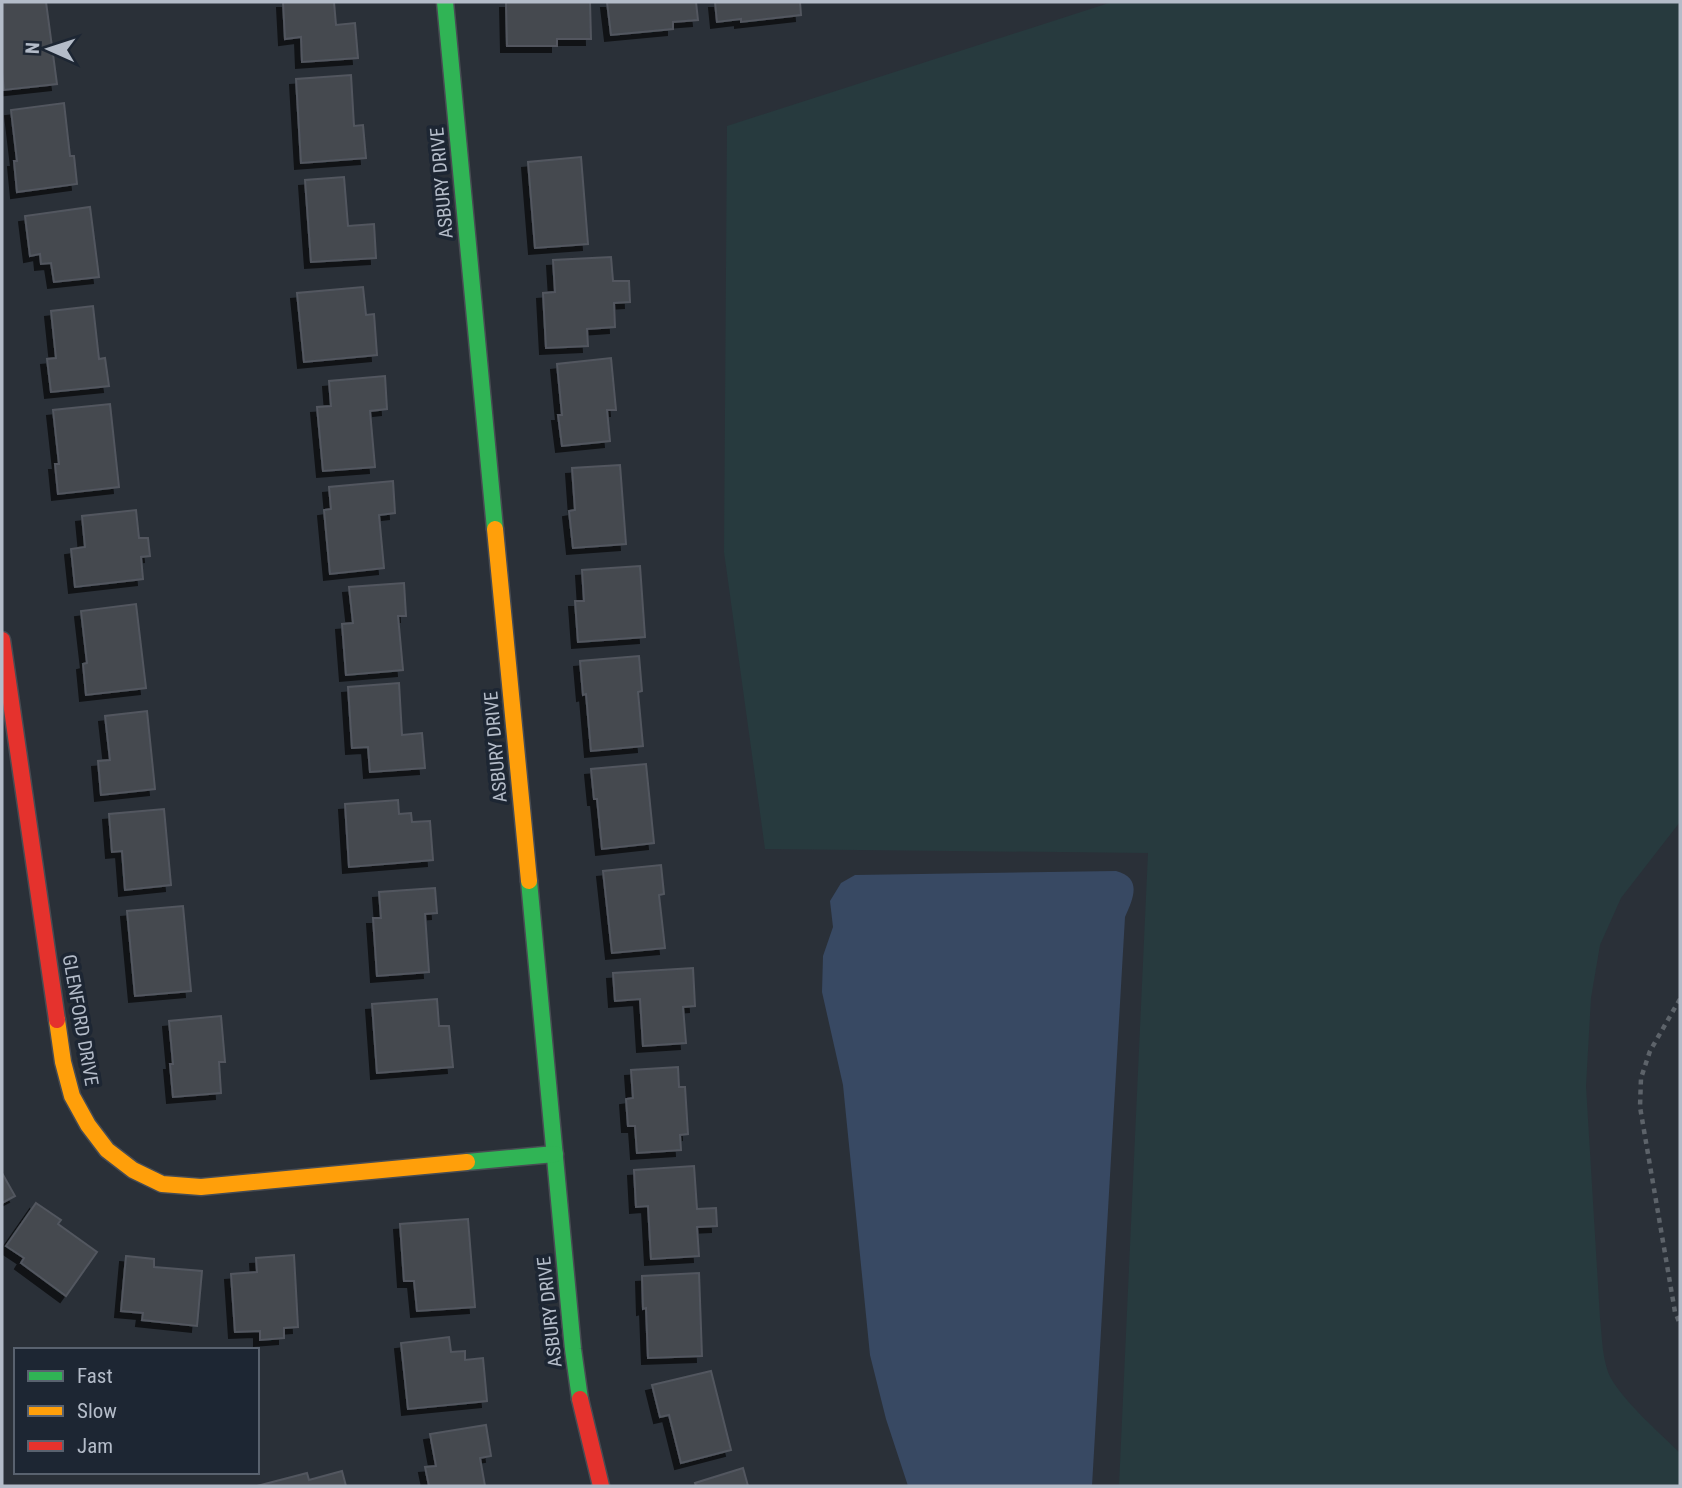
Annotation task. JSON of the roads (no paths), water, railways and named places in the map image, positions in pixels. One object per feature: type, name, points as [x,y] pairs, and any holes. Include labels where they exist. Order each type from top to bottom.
[{"type":"street","name":"ASBURY DRIVE","points":[[445,2],[573,1349],[580,1397],[601,1486]]},
{"type":"street","name":"GLENFORD DRIVE","points":[[2,640],[64,1062],[72,1096],[88,1125],[107,1150],[133,1170],[162,1184],[201,1187],[555,1154]]},
{"type":"water","points":[[1116,871],[1130,879],[1134,890],[1125,917],[1092,1486],[908,1486],[886,1419],[870,1355],[843,1085],[822,992],[823,956],[833,927],[830,901],[841,883],[855,875]]}]
